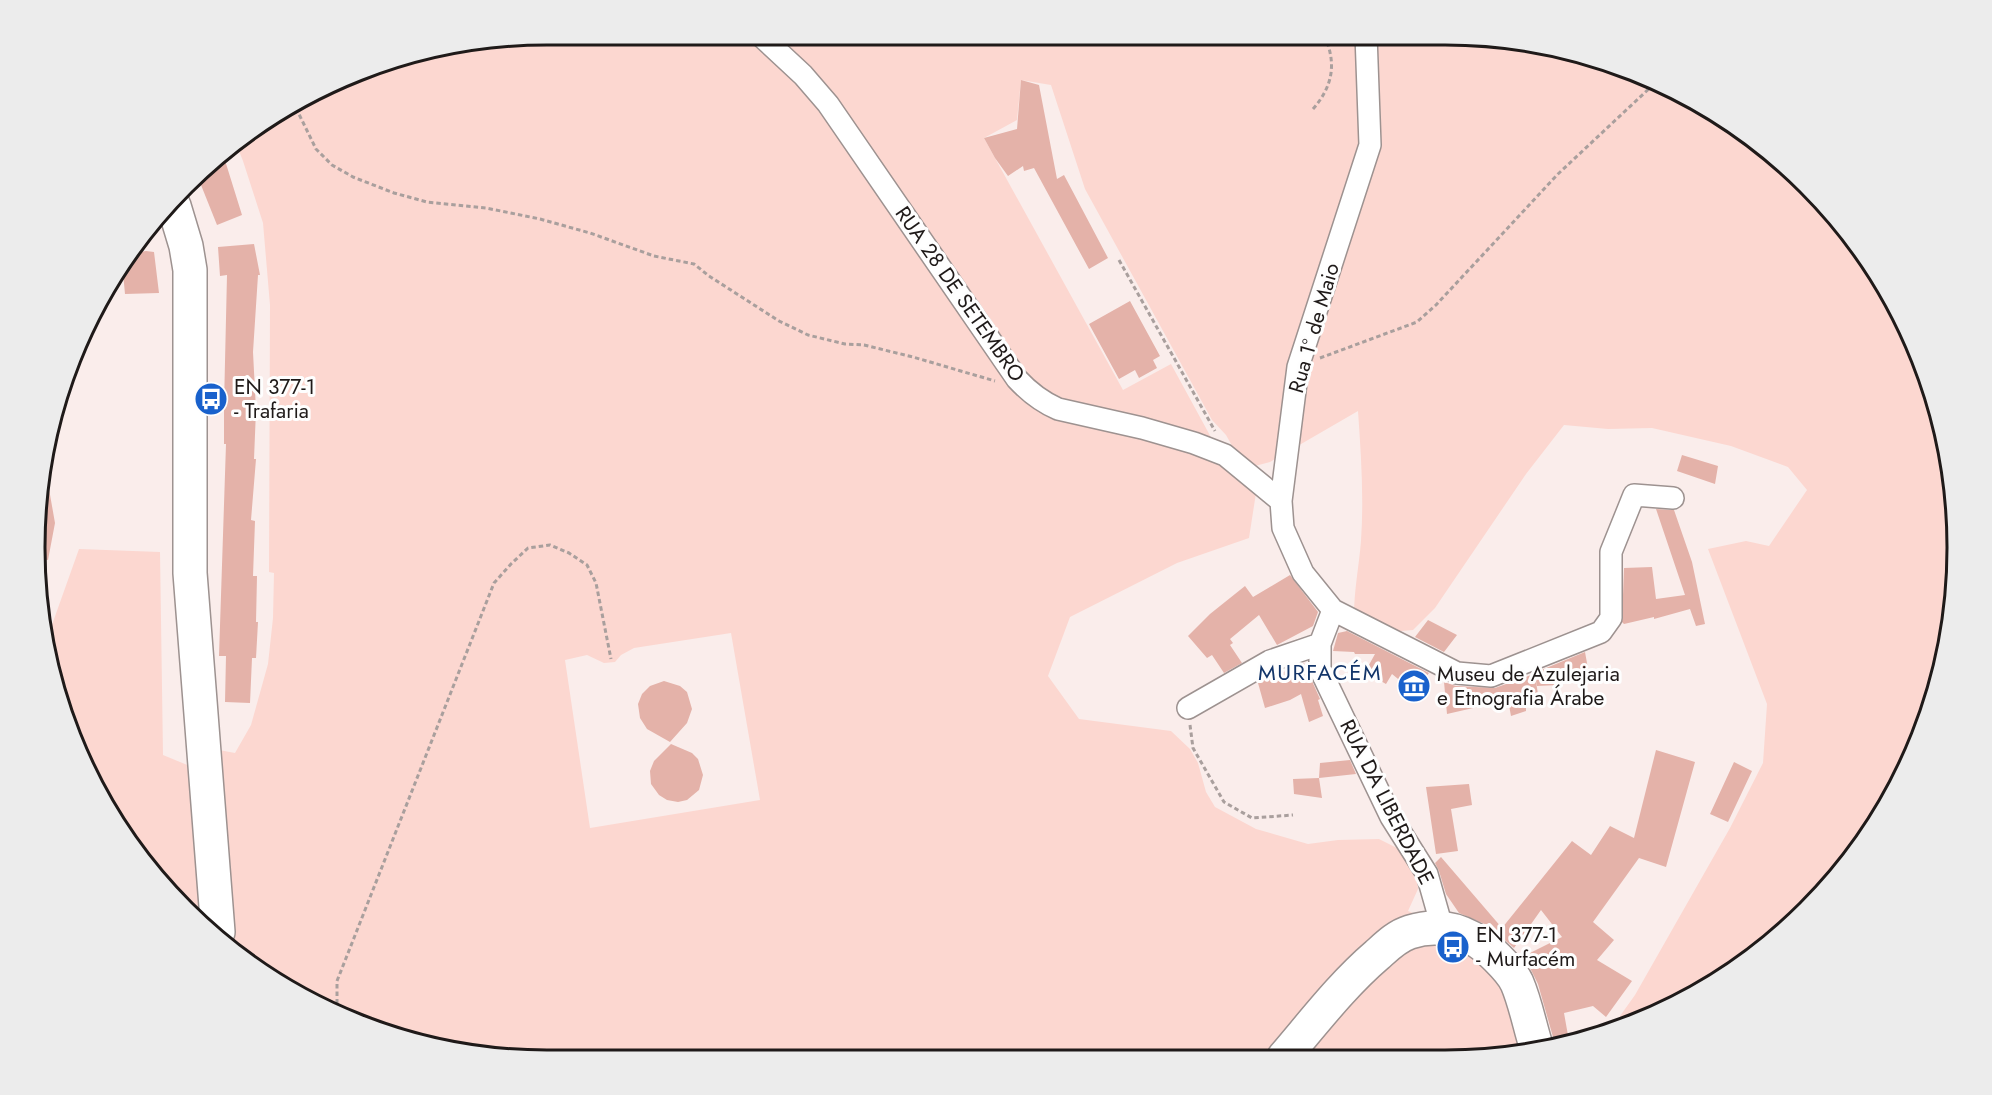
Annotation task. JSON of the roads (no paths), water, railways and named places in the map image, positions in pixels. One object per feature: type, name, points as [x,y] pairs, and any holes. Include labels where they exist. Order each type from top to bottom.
[{"type":"main road","points":[[175,210],[186,246],[190,279],[190,573],[218,926]]},
{"type":"main road","points":[[1290,1050],[1355,973],[1396,939],[1421,929],[1442,927],[1478,941],[1491,951],[1516,982],[1535,1042]]},
{"type":"street","name":"RUA 28 DE SETEMBRO","points":[[771,45],[828,104],[1026,389],[1058,409],[1194,442],[1226,455],[1281,501]]},
{"type":"street","name":"Rua 1º de Maio","points":[[1333,610],[1303,573],[1283,528],[1281,501],[1298,367],[1370,145],[1366,45]]},
{"type":"street","points":[[1188,708],[1270,662],[1320,644],[1333,610],[1457,673],[1491,676],[1601,632],[1611,618],[1611,552],[1634,495],[1673,498]]},
{"type":"street","name":"RUA DA LIBERDADE","points":[[1320,644],[1320,669],[1391,817],[1427,874],[1442,927]]},
{"type":"place","name":"EN 377-1 - Trafaria","points":[[211,399]]},
{"type":"place","name":"Museu de Azulejaria e Etnografia Árabe","points":[[1414,686]]},
{"type":"place","name":"EN 377-1 - Murfacém","points":[[1453,947]]},
{"type":"district","name":"MURFACÉM","points":[[1320,672]]}]
